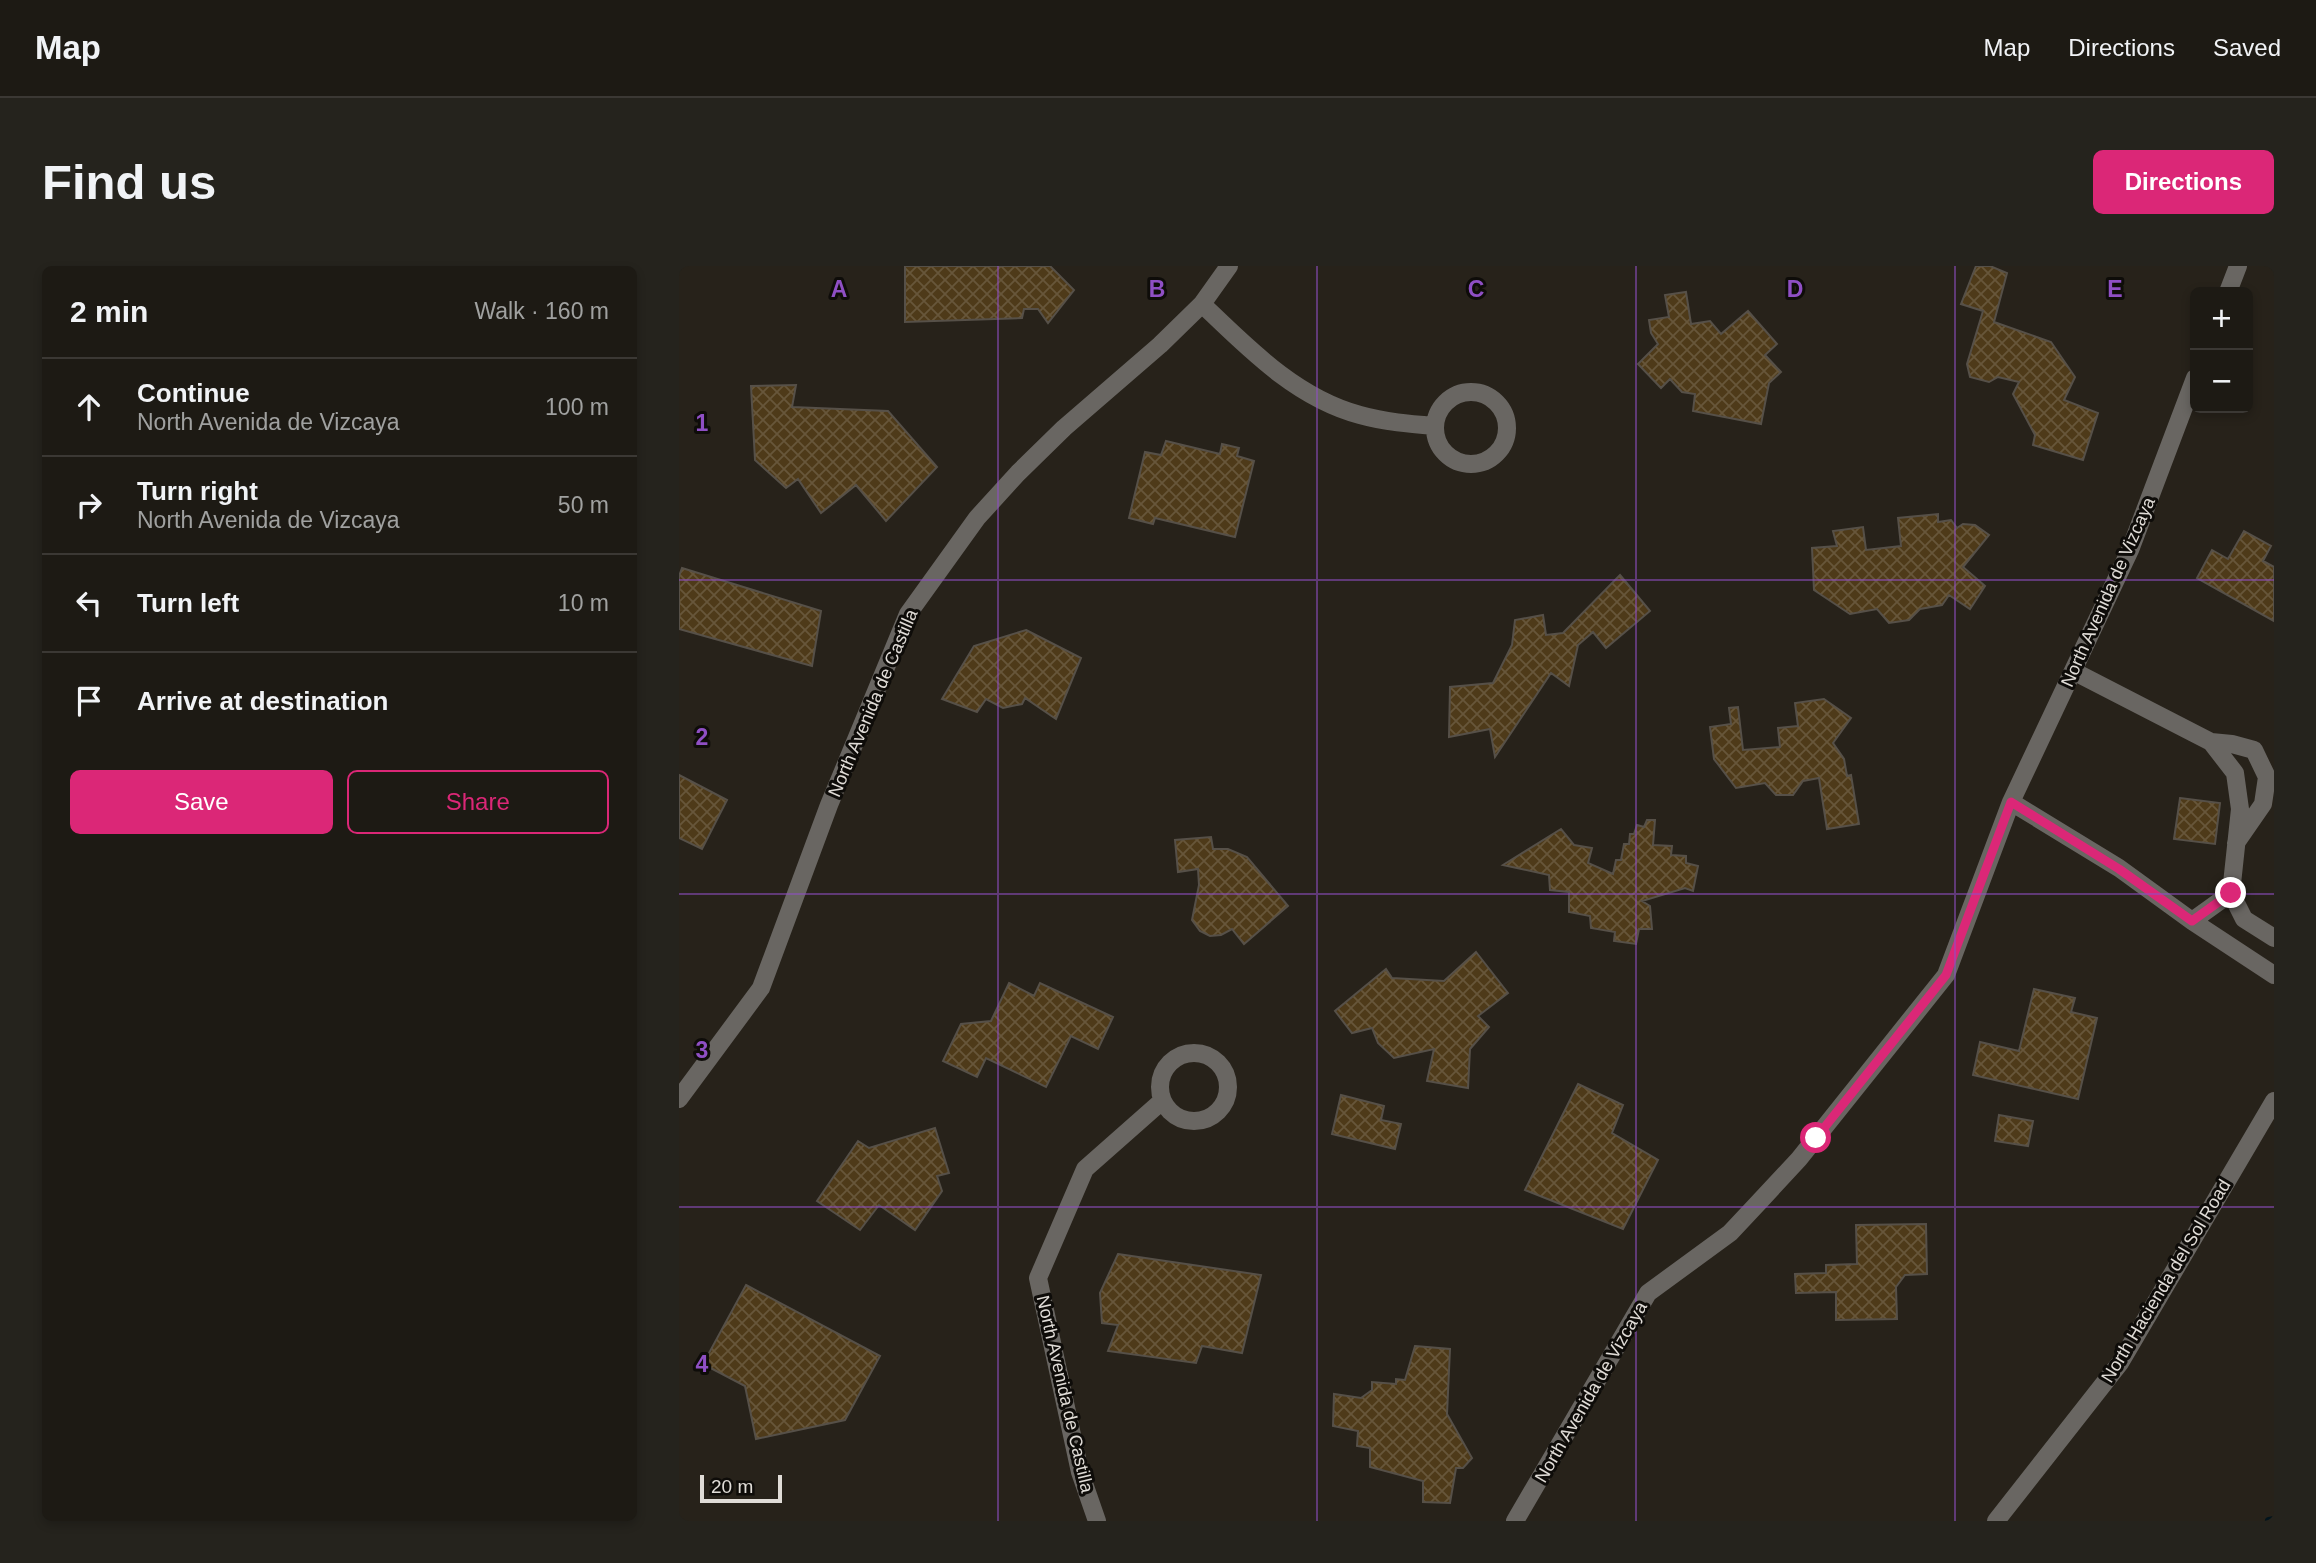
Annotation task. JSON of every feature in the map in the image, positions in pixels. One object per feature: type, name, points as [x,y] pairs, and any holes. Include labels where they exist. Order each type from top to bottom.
[{"type":"street","name":"North Avenida de Castilla","points":[[679,1099],[761,988],[829,805],[908,614],[978,519],[1019,474],[1064,428],[1160,345],[1202,303],[1229,266]]},
{"type":"street","points":[[2230,287],[2238,266]]},
{"type":"street","points":[[1202,303],[1273,369],[1324,400],[1359,415],[1436,426]]},
{"type":"street","name":"North Avenida de Vizcaya","points":[[1515,1521],[1648,1293],[1730,1233],[1799,1159],[1946,975],[2011,802],[2130,550],[2190,391]]},
{"type":"street","points":[[1475,392],[1487,395],[1496,402],[1506,421],[1507,432],[1504,443],[1489,459],[1467,463],[1455,460],[1445,453],[1438,442],[1436,426],[1436,418],[1451,398],[1462,393],[1475,392]]},
{"type":"street","points":[[2073,671],[2211,742],[2254,750],[2267,777],[2263,804],[2236,843]]},
{"type":"street","points":[[2211,742],[2235,773],[2239,809],[2231,893],[2244,919],[2274,938]]},
{"type":"street","points":[[2011,802],[2119,869],[2274,975]]},
{"type":"street","points":[[2192,921],[2231,893]]},
{"type":"street","name":"North Avenida de Castilla","points":[[1097,1521],[1080,1472],[1038,1278],[1085,1169],[1162,1101]]},
{"type":"street","name":"North Hacienda del Sol Road","points":[[1996,1521],[2120,1363],[2274,1101]]},
{"type":"building","points":[[905,266],[1050,266],[1074,290],[1048,323],[1038,309],[1024,309],[1022,318],[905,322]]},
{"type":"building","points":[[1976,266],[1990,266],[2007,273],[1994,322],[2051,342],[2075,377],[2064,400],[2098,413],[2083,460],[2033,445],[2035,435],[2013,394],[2019,382],[1998,377],[1989,382],[1970,377],[1967,364],[1983,311],[1961,304]]},
{"type":"building","points":[[1686,292],[1691,324],[1710,321],[1721,334],[1748,311],[1777,344],[1765,355],[1781,372],[1769,383],[1761,424],[1693,411],[1695,394],[1682,392],[1670,379],[1661,388],[1638,364],[1658,344],[1651,333],[1649,320],[1669,317],[1665,295]]},
{"type":"building","points":[[796,385],[792,407],[888,411],[937,467],[886,521],[856,485],[821,513],[798,479],[786,488],[755,460],[751,386]]},
{"type":"building","points":[[1166,441],[1220,454],[1222,444],[1239,448],[1237,456],[1254,461],[1235,537],[1155,518],[1153,524],[1129,518],[1145,452],[1161,455]]},
{"type":"building","points":[[1938,514],[1938,522],[1951,520],[1957,528],[1963,524],[1975,525],[1989,535],[1963,567],[1985,586],[1970,609],[1949,595],[1942,605],[1920,609],[1909,620],[1889,623],[1877,609],[1850,614],[1814,590],[1812,548],[1837,546],[1833,531],[1863,527],[1866,550],[1901,546],[1898,518]]},
{"type":"building","points":[[2244,531],[2271,546],[2263,561],[2274,567],[2274,621],[2197,578],[2212,550],[2228,559]]},
{"type":"building","points":[[682,568],[821,611],[812,666],[679,629],[679,576]]},
{"type":"building","points":[[1620,575],[1650,611],[1606,648],[1593,632],[1578,645],[1569,686],[1551,673],[1495,757],[1490,729],[1449,737],[1450,687],[1493,683],[1512,645],[1515,620],[1543,615],[1546,635],[1563,633]]},
{"type":"building","points":[[1026,630],[1081,658],[1056,719],[1025,698],[1022,704],[1003,708],[986,699],[977,712],[942,699],[974,646]]},
{"type":"building","points":[[1824,699],[1851,718],[1833,743],[1844,759],[1847,776],[1851,775],[1859,824],[1827,829],[1819,778],[1803,781],[1793,795],[1776,795],[1765,783],[1736,788],[1714,759],[1710,727],[1731,724],[1729,708],[1738,707],[1743,750],[1780,747],[1778,728],[1798,726],[1795,703]]},
{"type":"building","points":[[679,775],[727,800],[702,849],[679,838]]},
{"type":"building","points":[[2180,798],[2220,803],[2215,844],[2174,839]]},
{"type":"building","points":[[1647,820],[1655,820],[1653,845],[1672,846],[1671,855],[1686,856],[1686,863],[1698,866],[1693,891],[1685,888],[1642,901],[1650,906],[1652,929],[1639,929],[1636,944],[1614,941],[1615,932],[1591,928],[1590,916],[1569,912],[1569,892],[1550,890],[1549,875],[1503,865],[1561,829],[1574,845],[1592,848],[1588,863],[1613,874],[1616,860],[1621,860],[1624,844],[1629,844],[1630,834],[1634,834],[1637,825],[1644,827]]},
{"type":"building","points":[[1211,837],[1213,849],[1228,849],[1247,857],[1288,906],[1244,944],[1232,929],[1221,935],[1210,936],[1200,931],[1192,920],[1199,885],[1198,869],[1178,872],[1175,840]]},
{"type":"building","points":[[1476,952],[1508,993],[1478,1016],[1489,1027],[1470,1049],[1468,1088],[1427,1081],[1434,1049],[1394,1058],[1378,1043],[1372,1028],[1352,1033],[1335,1011],[1386,969],[1392,978],[1444,981]]},
{"type":"building","points":[[1009,983],[1034,996],[1040,983],[1113,1017],[1098,1049],[1071,1036],[1046,1087],[986,1058],[977,1077],[943,1061],[961,1024],[991,1021]]},
{"type":"building","points":[[2034,989],[2075,998],[2071,1012],[2097,1018],[2078,1099],[1973,1075],[1980,1042],[2019,1051]]},
{"type":"building","points":[[1578,1084],[1623,1105],[1612,1133],[1658,1160],[1623,1229],[1525,1190]]},
{"type":"building","points":[[1341,1095],[1384,1106],[1381,1120],[1401,1124],[1395,1149],[1332,1134]]},
{"type":"building","points":[[1999,1115],[2033,1121],[2028,1146],[1995,1141]]},
{"type":"building","points":[[935,1128],[949,1173],[937,1176],[942,1191],[915,1230],[879,1205],[860,1230],[817,1201],[858,1141],[869,1148]]},
{"type":"building","points":[[1926,1224],[1927,1274],[1905,1275],[1896,1287],[1897,1319],[1836,1320],[1836,1292],[1796,1293],[1795,1274],[1826,1273],[1826,1265],[1857,1264],[1856,1225]]},
{"type":"building","points":[[1118,1254],[1261,1275],[1242,1353],[1202,1346],[1196,1363],[1108,1351],[1118,1325],[1102,1323],[1100,1293]]},
{"type":"building","points":[[746,1285],[880,1356],[845,1420],[756,1439],[745,1386],[703,1364]]},
{"type":"building","points":[[1415,1346],[1450,1349],[1447,1414],[1472,1458],[1463,1468],[1456,1468],[1450,1503],[1423,1502],[1423,1481],[1370,1467],[1370,1448],[1357,1446],[1358,1431],[1333,1426],[1334,1394],[1361,1398],[1372,1390],[1372,1382],[1396,1384],[1396,1379],[1405,1380]]},
{"type":"waterway","points":[[2269,1521],[2274,1520]]},
{"type":"route","points":[[1816,1138],[1946,975],[2011,802],[2119,869],[2192,921],[2231,893]]}]
